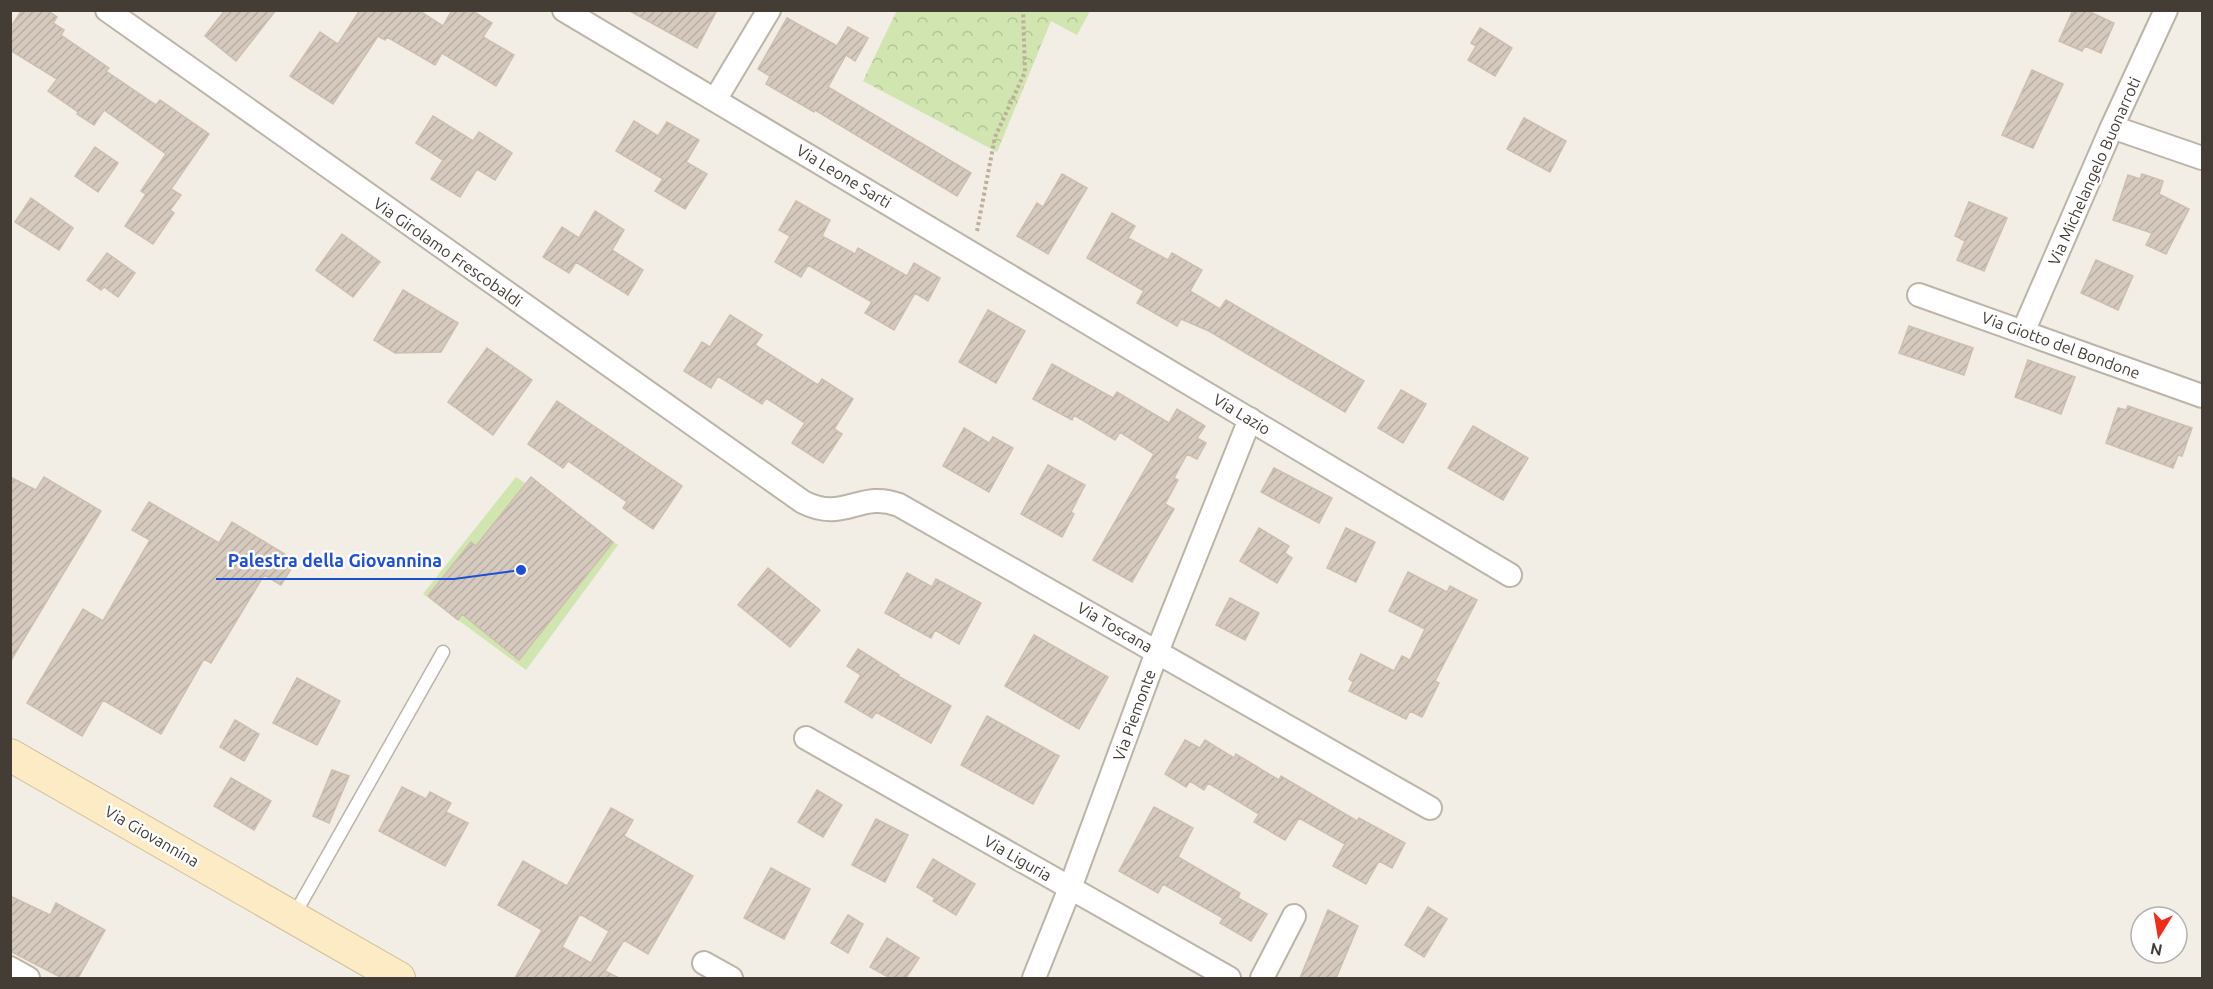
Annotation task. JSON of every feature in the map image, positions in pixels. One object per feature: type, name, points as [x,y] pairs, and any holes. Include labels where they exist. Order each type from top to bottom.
[{"type":"street","name":"Via Girolamo Frescobaldi","points":[[107,10],[790,494]]},
{"type":"street","name":"Via Leone Sarti","points":[[564,10],[973,253]]},
{"type":"street","points":[[715,100],[769,10]]},
{"type":"street","name":"Via Michelangelo Buonarroti","points":[[2023,332],[2112,127],[2166,10]]},
{"type":"street","points":[[2112,127],[2202,158]]},
{"type":"street","name":"Via Lazio","points":[[973,253],[1510,575]]},
{"type":"street","name":"Via Giotto del Bondone","points":[[1919,295],[2202,396]]},
{"type":"street","name":"Via Piemonte","points":[[1034,978],[1070,888],[1157,652],[1250,419]]},
{"type":"street","name":"Via Toscana","points":[[790,494],[821,509],[839,510],[874,500],[899,505],[1430,808]]},
{"type":"street","name":"Via Liguria","points":[[806,738],[1229,978]]},
{"type":"street","name":"Via Giovannina","points":[[10,755],[399,978]]},
{"type":"street","points":[[1262,978],[1294,916]]},
{"type":"street","points":[[704,963],[731,978]]},
{"type":"street","points":[[10,968],[28,978]]},
{"type":"lane","points":[[293,918],[443,652]]},
{"type":"path","points":[[973,253],[995,136],[1025,72],[1023,10]]},
{"type":"green space","points":[[897,10],[1090,11],[1077,35],[1051,21],[997,152],[863,81]]},
{"type":"green space","points":[[516,477],[618,545],[526,670],[423,594]]},
{"type":"building","points":[[22,10],[47,10],[57,17],[53,23],[64,30],[61,35],[109,68],[106,71],[156,105],[160,100],[209,134],[171,189],[181,195],[170,210],[174,213],[153,244],[125,226],[146,194],[141,191],[166,154],[104,110],[94,125],[48,91],[57,79],[10,50],[10,28]]},
{"type":"building","points":[[225,10],[276,10],[236,61],[205,36]]},
{"type":"building","points":[[360,10],[418,10],[443,26],[452,10],[471,10],[492,23],[483,37],[514,55],[496,86],[442,53],[435,65],[387,37],[385,40],[378,36],[333,104],[290,76],[320,32],[338,44]]},
{"type":"building","points":[[628,10],[717,10],[697,48]]},
{"type":"building","points":[[2073,10],[2086,10],[2114,23],[2101,53],[2085,46],[2082,51],[2059,41]]},
{"type":"building","points":[[787,18],[837,46],[848,27],[868,38],[855,61],[846,55],[828,87],[971,173],[957,196],[815,110],[814,112],[766,84],[770,76],[758,69]]},
{"type":"building","points":[[1480,28],[1512,48],[1495,76],[1468,60],[1476,46],[1471,43]]},
{"type":"building","points":[[2032,70],[2063,84],[2033,148],[2002,135]]},
{"type":"building","points":[[433,116],[473,141],[479,132],[512,153],[495,180],[477,169],[460,197],[431,179],[443,160],[416,143]]},
{"type":"building","points":[[1524,118],[1566,141],[1550,172],[1507,149]]},
{"type":"building","points":[[634,121],[658,136],[667,122],[699,140],[686,162],[707,174],[685,209],[655,191],[663,179],[616,151]]},
{"type":"building","points":[[95,147],[118,163],[98,192],[75,176]]},
{"type":"building","points":[[1062,174],[1087,188],[1048,254],[1017,236],[1037,203],[1043,207]]},
{"type":"building","points":[[2142,174],[2163,181],[2159,194],[2189,209],[2166,254],[2146,245],[2152,233],[2113,220],[2128,175],[2140,179]]},
{"type":"building","points":[[31,198],[73,228],[59,250],[15,222]]},
{"type":"building","points":[[796,201],[830,220],[822,236],[855,254],[858,248],[907,276],[914,263],[940,278],[928,301],[915,293],[894,330],[865,313],[872,302],[808,265],[801,277],[775,262],[790,236],[779,230]]},
{"type":"building","points":[[1969,202],[2007,218],[1984,271],[1957,260],[1965,241],[1955,236]]},
{"type":"building","points":[[595,211],[624,230],[612,250],[643,270],[628,295],[576,262],[569,273],[543,257],[562,227],[579,238]]},
{"type":"building","points":[[1112,213],[1135,226],[1128,238],[1168,260],[1172,253],[1202,270],[1190,291],[1220,309],[1226,300],[1364,381],[1345,412],[1209,331],[1181,319],[1177,326],[1137,303],[1144,291],[1087,258]]},
{"type":"building","points":[[342,234],[380,262],[353,297],[316,270]]},
{"type":"building","points":[[107,253],[135,273],[118,297],[104,287],[101,290],[87,280]]},
{"type":"building","points":[[2096,260],[2133,276],[2118,310],[2081,293]]},
{"type":"building","points":[[403,290],[458,323],[441,352],[395,353],[374,340]]},
{"type":"building","points":[[988,310],[1025,331],[996,383],[959,362]]},
{"type":"building","points":[[730,315],[762,335],[755,345],[818,385],[822,379],[853,399],[834,429],[842,434],[823,463],[792,443],[805,423],[766,398],[762,404],[718,376],[711,388],[684,371],[702,342],[710,347]]},
{"type":"building","points":[[1909,326],[1973,348],[1964,375],[1899,353]]},
{"type":"building","points":[[487,348],[532,380],[493,435],[448,402]]},
{"type":"building","points":[[2028,360],[2075,377],[2061,414],[2015,397]]},
{"type":"building","points":[[1052,364],[1113,398],[1117,392],[1169,423],[1177,409],[1205,426],[1197,438],[1206,443],[1197,459],[1187,454],[1174,478],[1178,480],[1165,504],[1174,509],[1132,582],[1093,560],[1154,454],[1120,432],[1115,440],[1074,415],[1072,420],[1033,399]]},
{"type":"building","points":[[1401,390],[1426,404],[1403,443],[1378,428]]},
{"type":"building","points":[[557,401],[682,486],[653,529],[623,508],[627,502],[568,461],[563,468],[528,444]]},
{"type":"building","points":[[2128,406],[2192,428],[2182,456],[2178,455],[2173,468],[2106,443],[2118,408],[2126,410]]},
{"type":"building","points":[[1473,426],[1528,458],[1503,500],[1448,468]]},
{"type":"building","points":[[964,428],[989,443],[993,437],[1013,448],[989,492],[943,466]]},
{"type":"building","points":[[1048,465],[1085,485],[1071,512],[1074,514],[1062,537],[1021,514]]},
{"type":"building","points":[[1274,468],[1332,498],[1319,523],[1261,492]]},
{"type":"building","points":[[10,477],[36,490],[44,477],[101,511],[10,662]]},
{"type":"building","points":[[531,477],[613,542],[519,660],[462,614],[458,620],[428,596],[471,542],[476,546]]},
{"type":"building","points":[[149,502],[219,543],[232,522],[296,561],[281,585],[264,575],[211,663],[204,659],[161,734],[103,700],[82,736],[27,703],[83,609],[103,621],[150,540],[132,530]]},
{"type":"building","points":[[1259,528],[1289,546],[1285,553],[1292,558],[1277,583],[1240,561]]},
{"type":"building","points":[[1346,528],[1375,542],[1356,582],[1327,568]]},
{"type":"building","points":[[768,568],[820,610],[790,647],[738,605]]},
{"type":"building","points":[[1408,572],[1447,592],[1450,586],[1477,600],[1435,681],[1439,683],[1422,717],[1410,711],[1406,719],[1349,691],[1353,682],[1349,679],[1361,654],[1394,671],[1402,656],[1410,660],[1425,629],[1389,611]]},
{"type":"building","points":[[907,573],[932,587],[936,579],[981,603],[959,644],[935,630],[931,638],[885,613]]},
{"type":"building","points":[[1230,598],[1259,613],[1245,640],[1216,625]]},
{"type":"building","points":[[1034,635],[1108,677],[1079,729],[1005,686]]},
{"type":"building","points":[[858,649],[898,676],[951,706],[931,743],[876,712],[872,718],[845,702],[861,675],[847,666]]},
{"type":"building","points":[[297,678],[340,701],[317,745],[273,723]]},
{"type":"building","points":[[987,716],[1059,756],[1033,804],[961,765]]},
{"type":"building","points":[[235,720],[259,734],[244,761],[220,747]]},
{"type":"building","points":[[1185,740],[1200,748],[1205,740],[1234,758],[1236,754],[1279,780],[1281,776],[1357,821],[1359,818],[1405,843],[1392,868],[1379,861],[1366,884],[1333,866],[1345,844],[1299,818],[1285,840],[1254,822],[1259,814],[1208,783],[1204,790],[1190,781],[1186,787],[1165,774]]},
{"type":"building","points":[[332,770],[349,776],[329,823],[313,816]]},
{"type":"building","points":[[231,778],[271,801],[254,830],[214,806]]},
{"type":"building","points":[[402,787],[426,799],[430,792],[451,803],[446,812],[468,823],[445,866],[379,831]]},
{"type":"building","points":[[817,790],[842,805],[823,837],[798,822]]},
{"type":"building","points":[[1154,807],[1193,828],[1178,857],[1240,893],[1238,898],[1267,914],[1251,941],[1220,923],[1223,918],[1163,884],[1158,893],[1119,871]]},
{"type":"building","points":[[611,808],[633,820],[624,836],[693,876],[648,954],[624,940],[605,971],[619,978],[515,978],[542,930],[498,905],[523,861],[567,886]],"holes":[[[580,914],[609,931],[591,963],[562,947]]]},
{"type":"building","points":[[876,819],[908,835],[885,882],[852,865]]},
{"type":"building","points":[[933,859],[975,884],[956,915],[933,901],[935,898],[917,887]]},
{"type":"building","points":[[771,868],[810,889],[784,939],[744,918]]},
{"type":"building","points":[[10,896],[50,915],[56,903],[105,930],[78,978],[62,978],[10,951]]},
{"type":"building","points":[[1428,907],[1447,919],[1424,957],[1405,945]]},
{"type":"building","points":[[1328,910],[1358,926],[1336,978],[1300,978]]},
{"type":"building","points":[[848,915],[863,924],[848,953],[831,943]]},
{"type":"building","points":[[887,938],[919,958],[906,978],[890,978],[870,967]]},
{"type":"place","name":"Palestra della Giovannina","points":[[521,570]]}]
